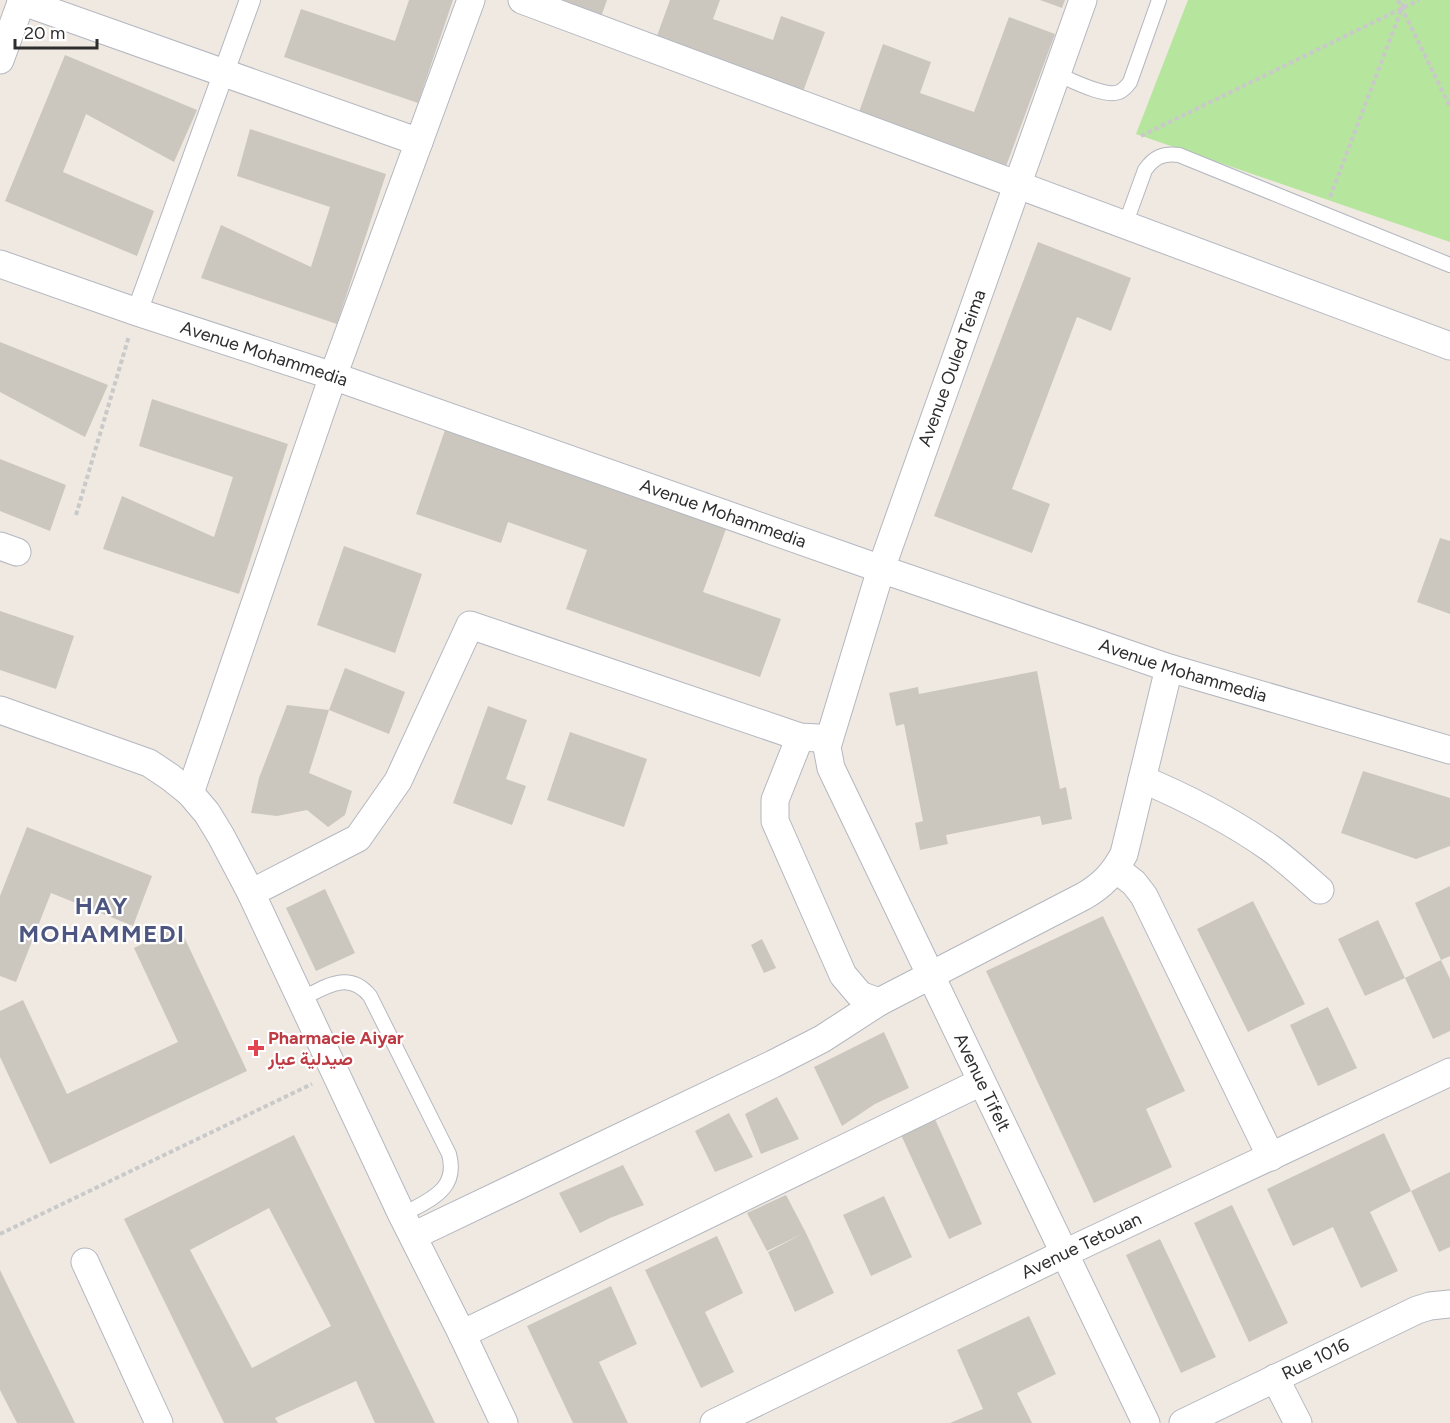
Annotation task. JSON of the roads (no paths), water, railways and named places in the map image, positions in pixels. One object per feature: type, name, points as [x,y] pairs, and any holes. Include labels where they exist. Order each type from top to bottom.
[{"type":"street","points":[[137,312],[250,0]]},
{"type":"street","points":[[190,793],[333,376],[471,0]]},
{"type":"street","points":[[522,0],[1450,346]]},
{"type":"street","name":"Avenue Ouled Teima","points":[[829,738],[881,569],[1083,0]]},
{"type":"street","points":[[0,60],[22,1],[419,142]]},
{"type":"street","name":"Avenue Mohammedia","points":[[0,264],[137,312],[333,376],[1169,668],[1450,750]]},
{"type":"street","points":[[251,894],[358,838],[398,781],[470,625],[800,737],[829,738]]},
{"type":"street","points":[[407,1226],[783,1059],[822,1039],[879,1002],[1096,889],[1116,869],[1124,854],[1169,668]]},
{"type":"street","points":[[0,710],[149,763],[190,793],[207,813],[251,894],[407,1226],[504,1423]]},
{"type":"street","points":[[800,737],[775,800],[775,821],[843,975],[860,995],[879,1002]]},
{"type":"street","name":"Avenue Tifelt","points":[[829,738],[828,757],[831,768],[1146,1423]]},
{"type":"street","points":[[1142,779],[1203,807],[1238,827],[1272,849],[1320,890]]},
{"type":"street","points":[[1116,869],[1134,884],[1144,897],[1271,1156]]},
{"type":"street","name":"Avenue Tetouan","points":[[714,1423],[1065,1253],[1450,1071]]},
{"type":"street","points":[[462,1334],[981,1082]]},
{"type":"street","points":[[85,1262],[159,1423]]},
{"type":"street","name":"Rue 1016","points":[[1183,1423],[1417,1310],[1450,1304]]},
{"type":"street","points":[[1275,1378],[1298,1423]]},
{"type":"lane","points":[[1057,74],[1105,93],[1119,92],[1125,88],[1130,82],[1159,0]]},
{"type":"lane","points":[[1125,225],[1145,170],[1159,156],[1169,153],[1179,155],[1450,265]]},
{"type":"lane","points":[[300,1000],[339,982],[355,983],[364,988],[449,1154],[452,1172],[450,1180],[443,1191],[407,1226]]},
{"type":"place","name":"Pharmacie Aiyar صيدلية عيار","points":[[256,1048]]},
{"type":"district","name":"HAY MOHAMMEDI","points":[[102,919]]}]
